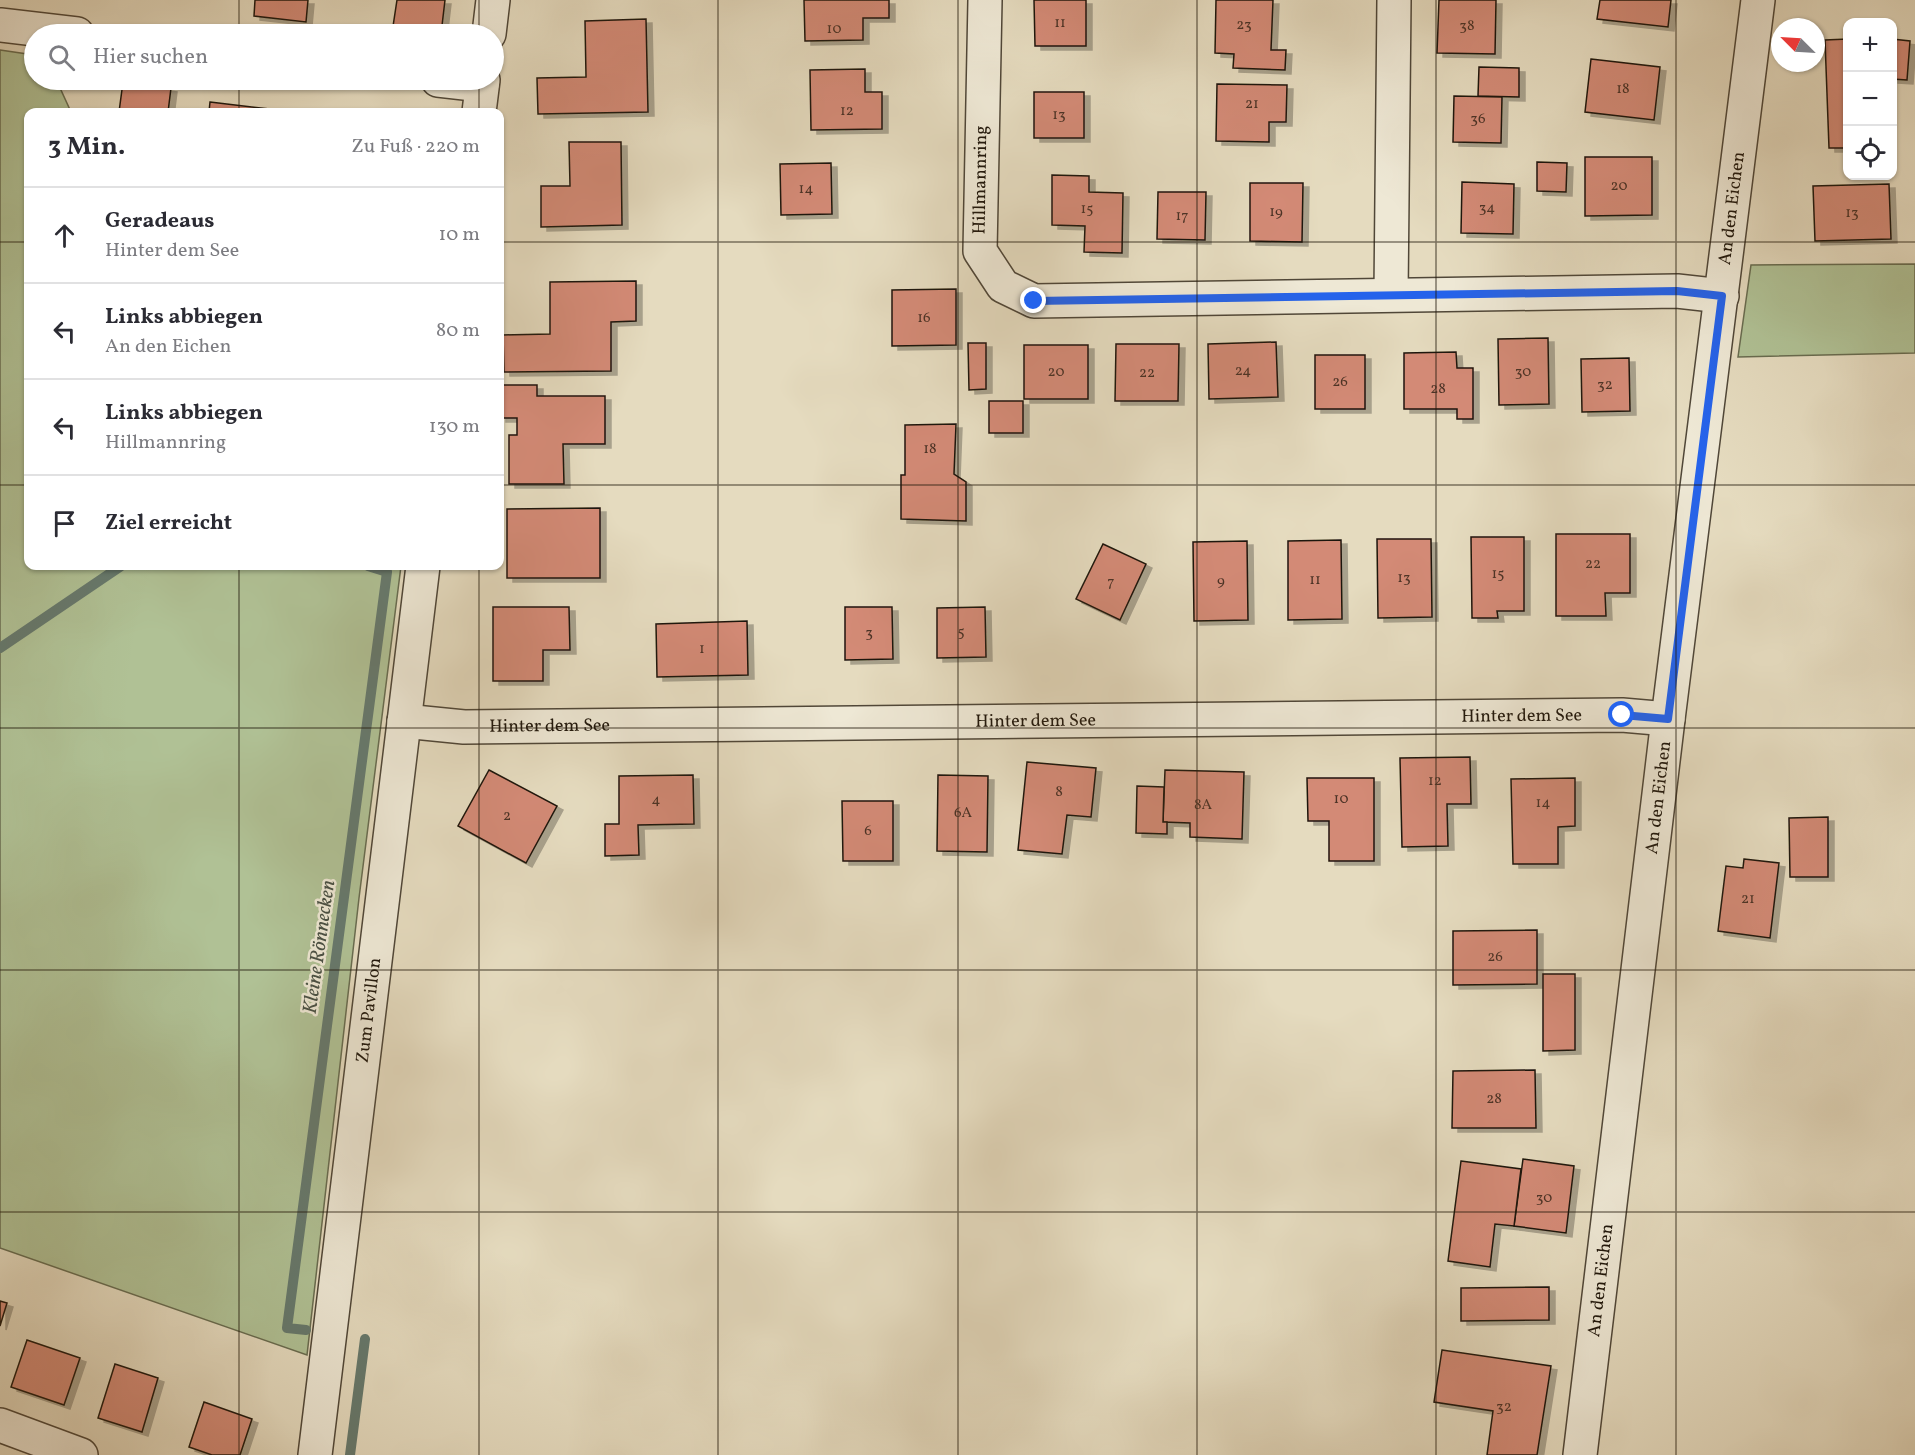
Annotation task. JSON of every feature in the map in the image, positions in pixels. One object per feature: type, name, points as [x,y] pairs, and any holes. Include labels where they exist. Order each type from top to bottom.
[{"type":"street","points":[[490,24],[493,0]]},
{"type":"street","name":"Hillmannring","points":[[985,0],[980,251],[1003,286],[1034,301],[1677,291],[1722,296]]},
{"type":"street","points":[[1391,294],[1394,0]]},
{"type":"street","name":"An den Eichen","points":[[1580,1455],[1668,719],[1758,0]]},
{"type":"street","points":[[0,25],[24,28]]},
{"type":"street","name":"Zum Pavillon","points":[[315,1455],[423,570]]},
{"type":"street","name":"Hinter dem See","points":[[404,721],[476,727],[1610,715],[1668,719]]},
{"type":"street","points":[[0,1425],[81,1455]]},
{"type":"green space","points":[[0,50],[24,54],[24,90],[61,90],[69,108],[24,108],[24,570],[400,570],[359,898],[307,1355],[0,1248]]},
{"type":"green space","points":[[1915,264],[1915,353],[1738,357],[1751,265]]},
{"type":"building","points":[[255,0],[308,0],[306,22],[254,16]]},
{"type":"building","points":[[397,0],[445,0],[442,24],[393,24]]},
{"type":"building","points":[[804,0],[889,0],[889,18],[863,18],[863,40],[805,41]]},
{"type":"building","points":[[1034,0],[1086,0],[1086,46],[1035,46]]},
{"type":"building","points":[[1216,0],[1273,0],[1271,50],[1286,50],[1285,70],[1233,68],[1234,54],[1215,53]]},
{"type":"building","points":[[1439,0],[1496,0],[1495,54],[1437,53]]},
{"type":"building","points":[[1600,0],[1671,0],[1668,27],[1597,19]]},
{"type":"building","points":[[646,19],[648,112],[538,114],[537,78],[586,77],[585,21]]},
{"type":"building","points":[[1843,39],[1843,148],[1829,148],[1825,40]]},
{"type":"building","points":[[1897,40],[1910,41],[1907,80],[1897,79]]},
{"type":"building","points":[[1591,59],[1660,67],[1654,120],[1585,112]]},
{"type":"building","points":[[1479,67],[1519,68],[1519,97],[1478,96]]},
{"type":"building","points":[[865,69],[865,92],[882,92],[882,129],[811,130],[810,70]]},
{"type":"building","points":[[1217,84],[1287,85],[1286,122],[1269,122],[1269,142],[1216,141]]},
{"type":"building","points":[[122,90],[171,90],[168,108],[120,108]]},
{"type":"building","points":[[1034,92],[1084,92],[1084,138],[1034,138]]},
{"type":"building","points":[[1454,96],[1502,97],[1501,143],[1453,142]]},
{"type":"building","points":[[210,102],[261,108],[209,108]]},
{"type":"building","points":[[569,142],[621,142],[622,225],[541,227],[541,186],[570,186]]},
{"type":"building","points":[[1585,157],[1652,157],[1652,215],[1585,216]]},
{"type":"building","points":[[1537,162],[1567,163],[1566,192],[1537,191]]},
{"type":"building","points":[[831,163],[832,214],[781,215],[780,164]]},
{"type":"building","points":[[1052,175],[1089,176],[1089,192],[1123,193],[1122,253],[1084,252],[1085,226],[1052,225]]},
{"type":"building","points":[[1462,182],[1514,184],[1513,234],[1461,233]]},
{"type":"building","points":[[1250,183],[1303,183],[1302,242],[1250,241]]},
{"type":"building","points":[[1889,184],[1891,239],[1815,241],[1813,186]]},
{"type":"building","points":[[1158,192],[1206,192],[1205,240],[1157,239]]},
{"type":"building","points":[[636,281],[636,321],[611,322],[611,371],[504,372],[504,335],[550,334],[550,282]]},
{"type":"building","points":[[956,289],[956,345],[892,346],[892,290]]},
{"type":"building","points":[[1548,338],[1549,404],[1499,405],[1498,339]]},
{"type":"building","points":[[1276,342],[1278,397],[1209,399],[1208,344]]},
{"type":"building","points":[[968,343],[986,343],[986,389],[969,390]]},
{"type":"building","points":[[1116,344],[1179,344],[1178,401],[1115,401]]},
{"type":"building","points":[[1024,345],[1088,345],[1088,399],[1024,399]]},
{"type":"building","points":[[1456,352],[1457,368],[1473,368],[1473,419],[1457,419],[1457,409],[1404,409],[1404,353]]},
{"type":"building","points":[[1315,355],[1365,355],[1365,409],[1315,409]]},
{"type":"building","points":[[1629,358],[1630,411],[1582,412],[1581,359]]},
{"type":"building","points":[[504,385],[537,385],[537,396],[605,396],[605,444],[563,444],[564,484],[509,484],[509,435],[517,435],[517,418],[504,418]]},
{"type":"building","points":[[989,401],[1023,401],[1023,433],[989,433]]},
{"type":"building","points":[[956,424],[954,474],[966,482],[966,521],[901,519],[901,475],[905,475],[905,425]]},
{"type":"building","points":[[600,508],[600,578],[507,578],[507,509]]},
{"type":"building","points":[[1556,534],[1630,534],[1630,593],[1605,593],[1606,616],[1556,616]]},
{"type":"building","points":[[1471,537],[1524,537],[1524,611],[1497,611],[1498,618],[1472,618]]},
{"type":"building","points":[[1377,539],[1431,539],[1432,617],[1378,618]]},
{"type":"building","points":[[1341,540],[1342,619],[1288,620],[1288,541]]},
{"type":"building","points":[[1247,541],[1248,620],[1194,621],[1193,542]]},
{"type":"building","points":[[1103,544],[1146,564],[1120,620],[1076,599]]},
{"type":"building","points":[[493,607],[569,607],[570,650],[543,650],[543,681],[493,681]]},
{"type":"building","points":[[845,607],[892,607],[893,659],[845,660]]},
{"type":"building","points":[[985,607],[986,657],[937,658],[937,608]]},
{"type":"building","points":[[747,621],[748,675],[657,677],[656,624]]},
{"type":"building","points":[[1470,757],[1471,804],[1447,804],[1448,846],[1402,847],[1400,758]]},
{"type":"building","points":[[1027,762],[1096,768],[1091,817],[1067,815],[1062,854],[1018,850]]},
{"type":"building","points":[[489,770],[557,806],[526,863],[458,826]]},
{"type":"building","points":[[1165,770],[1244,772],[1242,839],[1190,837],[1190,823],[1163,822]]},
{"type":"building","points":[[693,775],[694,824],[638,825],[639,855],[605,856],[605,824],[619,824],[619,776]]},
{"type":"building","points":[[938,775],[988,776],[987,852],[937,851]]},
{"type":"building","points":[[1307,778],[1374,778],[1374,861],[1329,861],[1329,821],[1308,821]]},
{"type":"building","points":[[1575,778],[1575,826],[1558,827],[1558,864],[1513,864],[1511,779]]},
{"type":"building","points":[[1137,786],[1164,787],[1163,822],[1167,822],[1167,834],[1136,833]]},
{"type":"building","points":[[842,801],[893,801],[893,861],[843,861]]},
{"type":"building","points":[[1828,817],[1828,877],[1790,877],[1789,818]]},
{"type":"building","points":[[1744,859],[1779,863],[1770,938],[1718,931],[1726,866],[1743,868]]},
{"type":"building","points":[[1537,930],[1537,984],[1453,985],[1453,931]]},
{"type":"building","points":[[1543,974],[1575,974],[1575,1050],[1543,1051]]},
{"type":"building","points":[[1535,1070],[1536,1128],[1452,1128],[1453,1071]]},
{"type":"building","points":[[1523,1159],[1574,1166],[1566,1233],[1514,1226]]},
{"type":"building","points":[[1461,1161],[1521,1169],[1514,1226],[1495,1224],[1490,1267],[1448,1261]]},
{"type":"building","points":[[1549,1287],[1549,1320],[1461,1321],[1461,1288]]},
{"type":"building","points":[[0,1301],[7,1303],[0,1326]]},
{"type":"building","points":[[27,1340],[80,1358],[64,1405],[11,1387]]},
{"type":"building","points":[[1442,1350],[1551,1366],[1537,1455],[1487,1455],[1493,1411],[1434,1402]]},
{"type":"building","points":[[115,1364],[158,1378],[142,1432],[98,1418]]},
{"type":"building","points":[[204,1402],[252,1419],[240,1455],[212,1455],[189,1447]]},
{"type":"waterway","name":"Kleine Rönnecken","points":[[0,648],[115,570]]},
{"type":"waterway","name":"Kleine Rönnecken","points":[[306,1330],[287,1328],[387,572],[381,570]]},
{"type":"waterway","name":"Kleine Rönnecken","points":[[350,1455],[365,1339]]},
{"type":"route","points":[[1034,301],[1677,291],[1722,296],[1668,719],[1622,715]]}]
